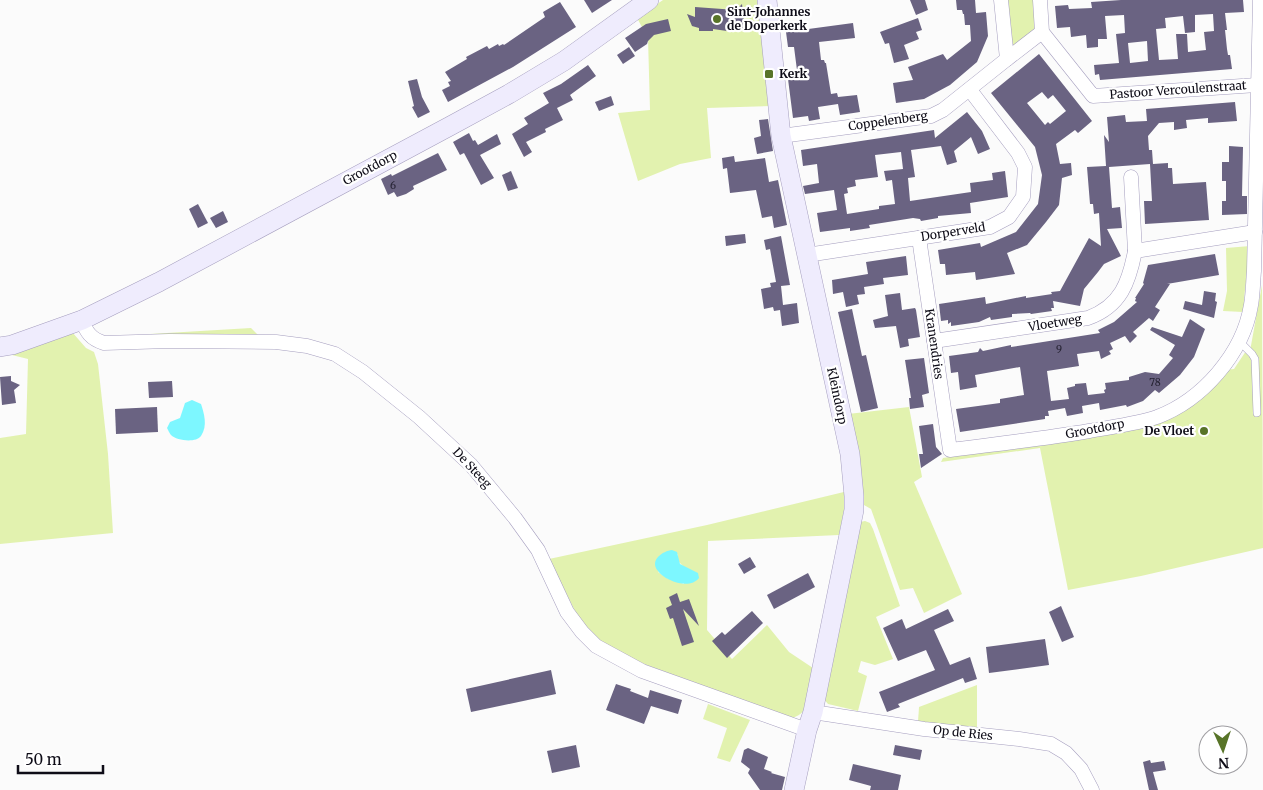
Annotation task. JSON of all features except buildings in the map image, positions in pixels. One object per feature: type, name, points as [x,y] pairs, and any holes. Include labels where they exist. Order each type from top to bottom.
[{"type":"street","name":"Grootdorp","points":[[0,347],[82,320],[159,282],[509,94],[564,61],[649,0]]},
{"type":"street","name":"Kleindorp","points":[[767,0],[781,136],[850,454],[854,496],[854,510],[813,712],[807,730],[794,790]]},
{"type":"street","points":[[1001,0],[1007,59]]},
{"type":"street","points":[[1040,0],[1042,32]]},
{"type":"street","name":"Grootdorp","points":[[950,450],[1060,436],[1156,417],[1181,405],[1202,390],[1231,355],[1239,341],[1251,307],[1259,232],[1258,84],[1260,0]]},
{"type":"street","name":"Coppelenberg","points":[[781,136],[931,116],[943,110],[970,90],[1042,32]]},
{"type":"street","name":"Pastoor Vercoulenstraat","points":[[1042,32],[1093,96],[1258,84]]},
{"type":"street","name":"Dorperveld","points":[[807,255],[990,227],[1009,217],[1023,197],[1025,167],[1018,153],[970,90]]},
{"type":"street","name":"Vloetweg","points":[[934,341],[1064,322],[1096,315],[1110,306],[1123,292],[1132,268],[1135,251],[1131,177]]},
{"type":"street","points":[[1135,251],[1259,232]]},
{"type":"street","name":"Kranendries","points":[[919,238],[950,450]]},
{"type":"street","name":"De Steeg","points":[[82,320],[86,331],[94,340],[104,343],[169,341],[276,342],[307,346],[335,354],[363,372],[412,411],[471,465],[515,518],[538,550],[567,612],[582,632],[596,646],[642,671],[807,730]]},
{"type":"street","name":"Op de Ries","points":[[813,712],[924,729],[1051,744],[1066,752],[1080,768],[1092,790]]},
{"type":"lane","points":[[1239,341],[1255,359],[1257,413]]},
{"type":"green space","points":[[663,0],[757,0],[771,106],[707,108],[711,158],[680,164],[638,181],[618,113],[650,110],[648,38],[637,18]]},
{"type":"green space","points":[[1008,0],[1033,0],[1036,28],[1011,48],[1006,4]]},
{"type":"green space","points":[[1250,246],[1244,299],[1246,301],[1243,312],[1223,311],[1227,291],[1226,248]]},
{"type":"green space","name":"De Vloet","points":[[1262,285],[1263,548],[1141,576],[1068,590],[1040,448],[941,462],[943,458],[1134,428],[1224,370],[1234,369],[1246,351],[1250,351]]},
{"type":"green space","points":[[251,328],[258,335],[141,336],[150,334]]},
{"type":"green space","points":[[72,332],[86,348],[94,352],[98,364],[108,454],[113,533],[0,544],[0,438],[26,434],[28,359],[8,354],[34,347]]},
{"type":"green space","points":[[909,407],[922,477],[914,482],[962,594],[924,613],[913,588],[900,590],[871,509],[864,505],[860,496],[848,414]]},
{"type":"green space","points":[[848,491],[839,535],[708,541],[707,630],[732,659],[767,625],[789,652],[816,670],[810,698],[804,711],[799,715],[792,718],[649,666],[610,649],[593,636],[581,623],[549,559],[707,525]],"holes":[[[678,554],[678,561],[684,567],[684,584],[667,578],[658,572]]]},
{"type":"green space","points":[[860,522],[870,523],[873,529],[900,606],[876,617],[893,659],[875,665],[861,661],[858,672],[867,676],[858,711],[828,704],[823,698]]},
{"type":"green space","points":[[977,685],[977,728],[918,722],[919,707]]},
{"type":"green space","points":[[708,704],[750,720],[730,762],[717,758],[727,728],[703,719]]},
{"type":"water","points":[[192,400],[201,404],[205,420],[203,432],[195,440],[178,439],[171,435],[167,428],[170,422],[180,418],[185,403]]},
{"type":"water","points":[[672,550],[677,552],[680,564],[698,573],[699,578],[695,582],[678,583],[661,575],[658,571],[655,563],[658,557]]},
{"type":"place","name":"Sint-Johannes de Doperkerk","points":[[717,19]]},
{"type":"place","name":"Kerk","points":[[769,74]]},
{"type":"place","name":"De Vloet","points":[[1204,431]]}]
